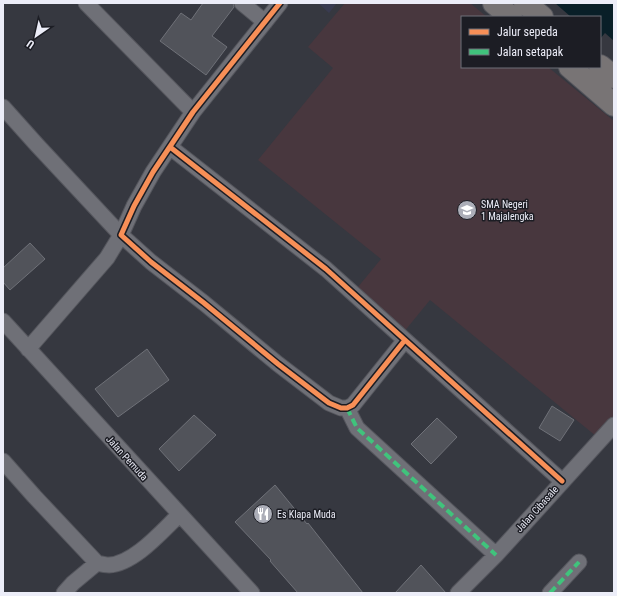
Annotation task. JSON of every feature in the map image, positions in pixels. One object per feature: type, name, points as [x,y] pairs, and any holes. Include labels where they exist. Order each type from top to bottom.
[{"type":"main road","points":[[494,3],[510,16]]},
{"type":"main road","points":[[525,3],[541,16]]},
{"type":"main road","points":[[601,67],[614,77]]},
{"type":"main road","points":[[571,68],[614,105]]},
{"type":"street","points":[[86,3],[193,112]]},
{"type":"street","points":[[242,3],[265,22]]},
{"type":"street","points":[[28,349],[107,258],[121,235],[152,172],[193,112],[280,3]]},
{"type":"street","points":[[3,107],[37,146],[121,235],[151,262],[328,403],[341,408],[347,408],[353,405],[405,340]]},
{"type":"street","points":[[170,147],[326,269],[562,481]]},
{"type":"street","name":"Jalan Pemuda","points":[[3,321],[252,593]]},
{"type":"street","points":[[347,408],[357,428],[496,555]]},
{"type":"street","name":"Jalan Cibasale","points":[[458,593],[496,555],[614,425]]},
{"type":"street","points":[[3,461],[97,563],[110,565],[127,560],[141,551],[179,515]]},
{"type":"street","points":[[550,593],[580,562]]},
{"type":"street","points":[[64,593],[73,583],[97,563]]},
{"type":"shaded area","points":[[318,3],[337,3],[329,13]]},
{"type":"shaded area","name":"SMA Negeri 1 Majalengka","points":[[345,3],[470,3],[486,16],[461,16],[461,68],[549,68],[614,121],[614,425],[602,441],[430,300],[403,333],[353,293],[381,259],[258,160],[333,68],[308,47]]},
{"type":"shaded area","points":[[555,3],[614,3],[614,41],[605,33],[601,38],[601,16],[570,16]]},
{"type":"building","points":[[203,3],[233,3],[234,7],[212,36],[227,47],[206,75],[160,41],[181,13],[191,20]]},
{"type":"building","points":[[30,243],[45,259],[10,290],[3,282],[3,268]]},
{"type":"building","points":[[147,349],[169,380],[118,417],[95,389]]},
{"type":"building","points":[[552,406],[574,420],[560,441],[539,428]]},
{"type":"building","points":[[194,415],[216,435],[179,471],[159,449]]},
{"type":"building","points":[[437,418],[457,437],[431,464],[411,444]]},
{"type":"building","points":[[275,485],[307,524],[308,523],[363,593],[298,593],[270,561],[271,560],[235,522]]},
{"type":"building","points":[[421,565],[446,593],[395,593]]},
{"type":"marked path","points":[[347,408],[357,428],[496,555]]},
{"type":"marked path","points":[[550,593],[579,562]]},
{"type":"cycle path","points":[[280,3],[193,112],[153,172],[134,206],[121,235],[151,262],[204,303],[278,364],[329,403],[341,408],[347,408],[353,405],[405,340]]},
{"type":"cycle path","points":[[170,147],[326,269],[562,481]]},
{"type":"place","name":"SMA Negeri 1 Majalengka","points":[[467,210]]},
{"type":"place","name":"Es Klapa Muda","points":[[263,514]]}]
